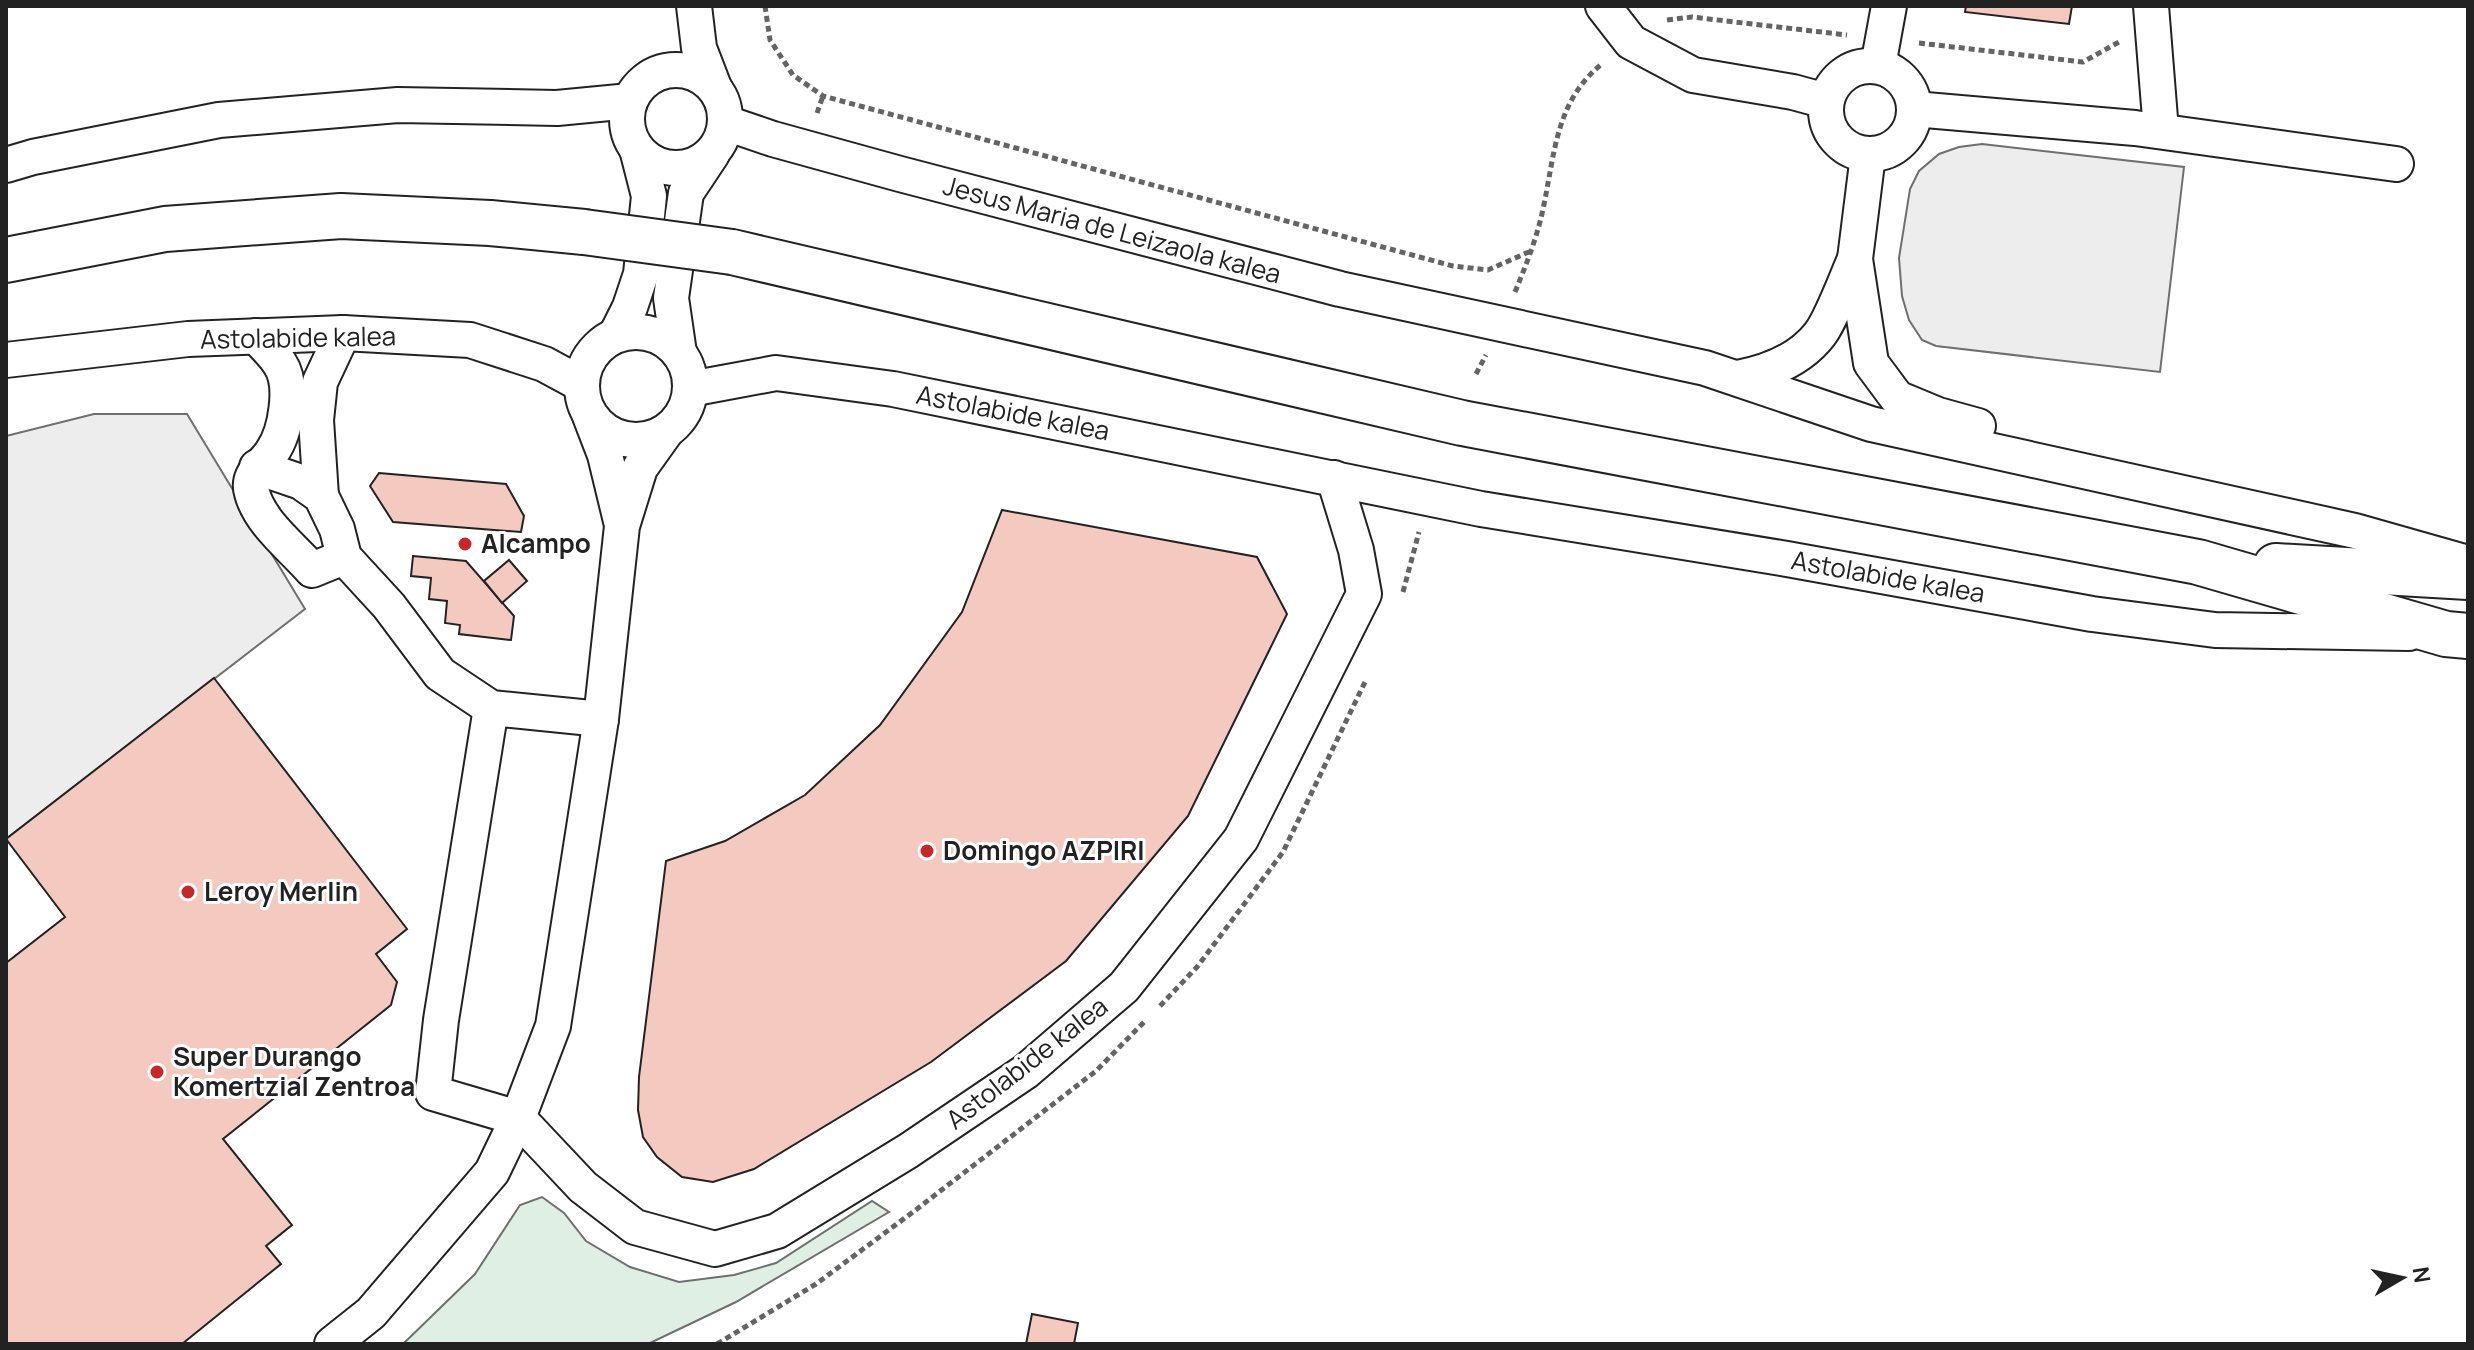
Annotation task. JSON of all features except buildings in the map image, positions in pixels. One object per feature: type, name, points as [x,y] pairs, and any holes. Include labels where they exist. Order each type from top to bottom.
[{"type":"main road","points":[[6,260],[165,229],[341,216],[490,223],[732,252],[1490,429],[2198,562],[2457,635]]},
{"type":"main road","points":[[2198,562],[2468,577]]},
{"type":"street","points":[[692,6],[699,48],[714,87]]},
{"type":"street","points":[[616,335],[641,274],[649,196],[626,117],[640,88],[676,48],[692,6]]},
{"type":"street","points":[[1603,6],[1631,42],[1693,75],[1793,92],[1826,101]]},
{"type":"street","points":[[1880,52],[1836,80],[1826,101],[1826,120],[1834,137],[1849,150],[1868,155],[1885,152],[1901,143],[1911,128],[1914,109],[1912,94],[1880,52],[1889,6]]},
{"type":"street","points":[[2155,17],[2161,131]]},
{"type":"street","points":[[6,165],[219,120],[398,105],[557,108],[640,88],[666,70],[683,69],[697,74],[719,93],[725,108],[726,123],[722,139],[686,193],[671,298],[679,353]]},
{"type":"street","points":[[1914,109],[2161,131],[2396,164]]},
{"type":"street","name":"Jesus Maria de Leizaola kalea","points":[[726,123],[900,174],[1340,289],[1705,368],[1871,424],[2355,531],[2468,563]]},
{"type":"street","points":[[637,149],[649,160],[673,168],[698,164],[712,154]]},
{"type":"street","points":[[1868,155],[1855,259],[1871,363],[1897,398],[1938,415],[2085,458],[2111,477]]},
{"type":"street","points":[[1738,378],[1766,373],[1801,353],[1821,333],[1855,259]]},
{"type":"street","points":[[332,1344],[371,1313],[492,1172],[518,1118],[553,1026],[601,719],[622,526],[640,468],[665,433],[678,421],[690,389],[688,370],[679,353],[665,340],[648,332],[632,331],[602,343],[591,354],[584,369],[586,400],[614,485],[622,526]]},
{"type":"street","points":[[343,333],[320,382],[316,420],[321,496],[337,529],[344,557],[389,606],[440,674],[491,708],[601,719]]},
{"type":"street","name":"Astolabide kalea","points":[[6,360],[188,339],[256,336],[343,333],[470,340],[544,364],[586,400]]},
{"type":"street","points":[[256,336],[282,366],[288,387],[286,417],[273,452],[257,467],[250,490],[260,512],[312,570],[344,557]]},
{"type":"street","name":"Astolabide kalea","points":[[690,389],[776,373],[893,389],[1481,509],[1802,561],[2092,614],[2215,630],[2457,635]]},
{"type":"street","points":[[586,400],[601,428],[615,437],[631,441],[665,433]]},
{"type":"street","points":[[257,467],[301,482],[321,496]]},
{"type":"street","name":"Astolabide kalea","points":[[518,1118],[583,1187],[635,1227],[715,1249],[777,1231],[908,1151],[1025,1072],[1124,987],[1241,839],[1364,594],[1356,550],[1334,478]]},
{"type":"street","points":[[491,708],[441,1020],[433,1093],[518,1118]]},
{"type":"path","points":[[765,6],[770,40],[793,75],[823,96],[1453,266],[1488,270],[1531,251]]},
{"type":"path","points":[[1847,36],[1880,52],[2083,62],[2155,17]]},
{"type":"green space","points":[[542,1197],[564,1213],[586,1241],[630,1267],[679,1282],[734,1275],[776,1263],[872,1201],[889,1212],[736,1302],[648,1344],[403,1344],[475,1274],[520,1205]]},
{"type":"shaded area","points":[[1982,144],[2184,167],[2160,372],[1936,346],[1922,340],[1909,320],[1902,296],[1899,258],[1910,189],[1919,171],[1939,154]]},
{"type":"shaded area","points":[[94,414],[187,414],[305,609],[6,839],[6,436]]},
{"type":"place","name":"Alcampo","points":[[465,544]]},
{"type":"place","name":"Domingo AZPIRI","points":[[927,851]]},
{"type":"place","name":"Leroy Merlin","points":[[188,892]]},
{"type":"place","name":"Super Durango Komertzial Zentroa","points":[[157,1072]]}]
